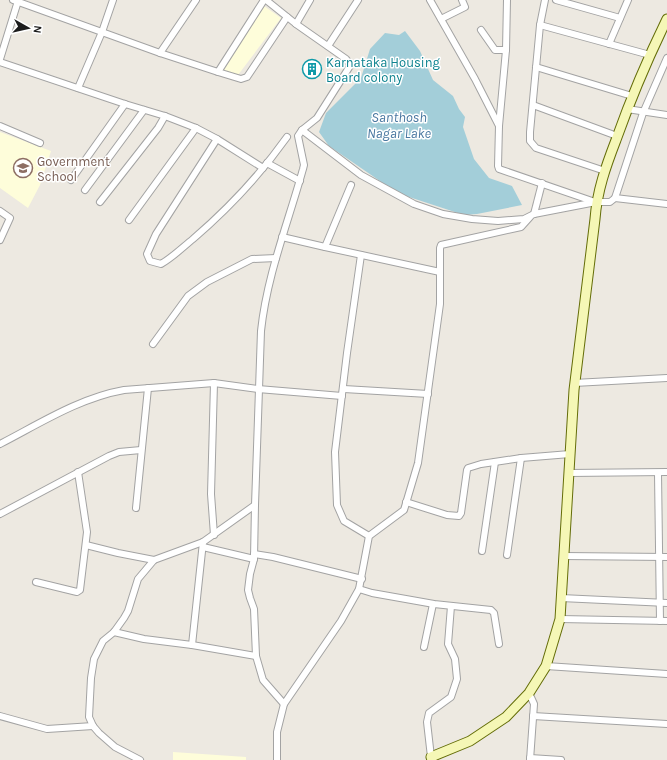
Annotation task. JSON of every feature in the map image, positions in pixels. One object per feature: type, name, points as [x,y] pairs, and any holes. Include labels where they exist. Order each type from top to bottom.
[{"type":"street","points":[[78,88],[102,32],[113,0]]},
{"type":"street","points":[[160,53],[196,0]]},
{"type":"street","points":[[218,72],[265,0],[350,63],[350,66],[317,118],[302,130],[298,136],[304,165],[276,258],[264,306],[260,338],[254,556],[248,590],[254,609],[256,656],[263,680],[284,704]]},
{"type":"street","points":[[296,24],[310,0]]},
{"type":"street","points":[[328,46],[358,0]]},
{"type":"street","points":[[430,0],[499,126]]},
{"type":"street","points":[[441,19],[465,7],[462,0]]},
{"type":"street","points":[[507,0],[506,50],[499,126],[498,166],[500,169],[596,202]]},
{"type":"street","points":[[545,0],[540,25],[530,141],[536,148],[604,171]]},
{"type":"street","points":[[556,0],[620,18]]},
{"type":"street","points":[[608,44],[628,0]]},
{"type":"street","points":[[262,168],[217,139],[196,128],[0,61],[16,1],[160,53],[241,79],[247,77],[287,17]]},
{"type":"street","points":[[451,606],[448,644],[455,659],[458,679],[451,697],[429,714],[427,722],[431,758],[470,741],[506,717],[529,693],[546,666],[560,619],[574,383],[596,202],[604,171],[632,96],[667,19]]},
{"type":"street","points":[[540,25],[650,55]]},
{"type":"street","points":[[481,30],[495,50],[506,50]]},
{"type":"street","points":[[302,130],[362,175],[414,204],[443,214],[472,219],[524,219],[596,202],[610,202],[615,198],[643,112],[665,66],[667,58]]},
{"type":"street","points":[[536,67],[632,96]]},
{"type":"street","points":[[71,180],[125,104]]},
{"type":"street","points":[[533,105],[617,136]]},
{"type":"street","points":[[627,109],[667,115]]},
{"type":"street","points":[[85,190],[144,110]]},
{"type":"street","points":[[100,202],[158,128],[164,116]]},
{"type":"street","points":[[0,126],[40,143]]},
{"type":"street","points":[[129,220],[196,128]]},
{"type":"street","points":[[217,139],[156,234],[147,254],[150,261],[161,264],[173,257],[205,229],[239,196],[287,137]]},
{"type":"street","points":[[267,162],[300,181]]},
{"type":"street","points":[[277,760],[277,732],[284,704],[341,621],[359,589],[369,536],[404,510],[418,463],[428,394],[440,304],[441,245],[521,226],[532,216],[542,183]]},
{"type":"street","points":[[325,247],[351,185]]},
{"type":"street","points":[[615,198],[667,204]]},
{"type":"street","points":[[0,211],[10,218],[0,240]]},
{"type":"street","points":[[282,237],[440,272]]},
{"type":"street","points":[[361,255],[335,452],[337,505],[344,521],[369,536]]},
{"type":"street","points":[[153,344],[188,296],[207,282],[252,259],[276,258]]},
{"type":"street","points":[[574,383],[667,378]]},
{"type":"street","points":[[0,444],[79,404],[112,392],[214,383],[258,390],[342,396]]},
{"type":"street","points":[[214,383],[211,494],[214,535]]},
{"type":"street","points":[[136,508],[148,388]]},
{"type":"street","points":[[344,389],[428,394]]},
{"type":"street","points":[[0,514],[114,454],[129,450],[141,450]]},
{"type":"street","points":[[406,502],[447,515],[459,516],[462,513],[467,469],[494,462],[521,458],[570,454]]},
{"type":"street","points":[[507,555],[521,458]]},
{"type":"street","points":[[482,551],[494,462]]},
{"type":"street","points":[[36,582],[79,592],[80,590],[87,532],[78,472]]},
{"type":"street","points":[[568,473],[667,472]]},
{"type":"street","points":[[560,619],[664,621],[660,603],[658,473]]},
{"type":"street","points":[[86,545],[154,560],[203,545],[214,535],[255,505]]},
{"type":"street","points":[[203,545],[254,556],[274,557],[362,579]]},
{"type":"street","points":[[192,645],[203,545]]},
{"type":"street","points":[[563,556],[667,557]]},
{"type":"street","points":[[140,760],[116,747],[93,726],[89,717],[91,678],[94,659],[103,641],[114,632],[128,610],[138,579],[154,560]]},
{"type":"street","points":[[359,589],[372,593],[432,604],[493,611],[499,644]]},
{"type":"street","points":[[561,598],[667,603]]},
{"type":"street","points":[[424,648],[432,604]]},
{"type":"street","points":[[114,632],[144,639],[192,645],[256,656]]},
{"type":"street","points":[[546,666],[667,674]]},
{"type":"street","points":[[529,693],[534,704],[530,759],[561,760]]},
{"type":"street","points":[[0,716],[47,728],[93,726]]},
{"type":"street","points":[[533,716],[667,724]]},
{"type":"shaded area","points":[[264,6],[281,18],[238,75],[220,71]]},
{"type":"shaded area","name":"Government School","points":[[0,132],[51,151],[40,185],[28,208],[0,188]]},
{"type":"shaded area","points":[[173,752],[246,757],[246,760],[173,760]]},
{"type":"water","name":"Santhosh Nagar Lake","points":[[405,31],[420,51],[433,80],[453,96],[459,109],[465,117],[463,127],[474,159],[489,178],[512,186],[522,205],[477,214],[464,215],[406,196],[393,190],[329,146],[319,132],[326,113],[361,78],[370,49],[385,33],[399,35]]},
{"type":"place","name":"Karnataka Housing Board colony","points":[[312,69]]},
{"type":"place","name":"Government School","points":[[23,168]]}]
